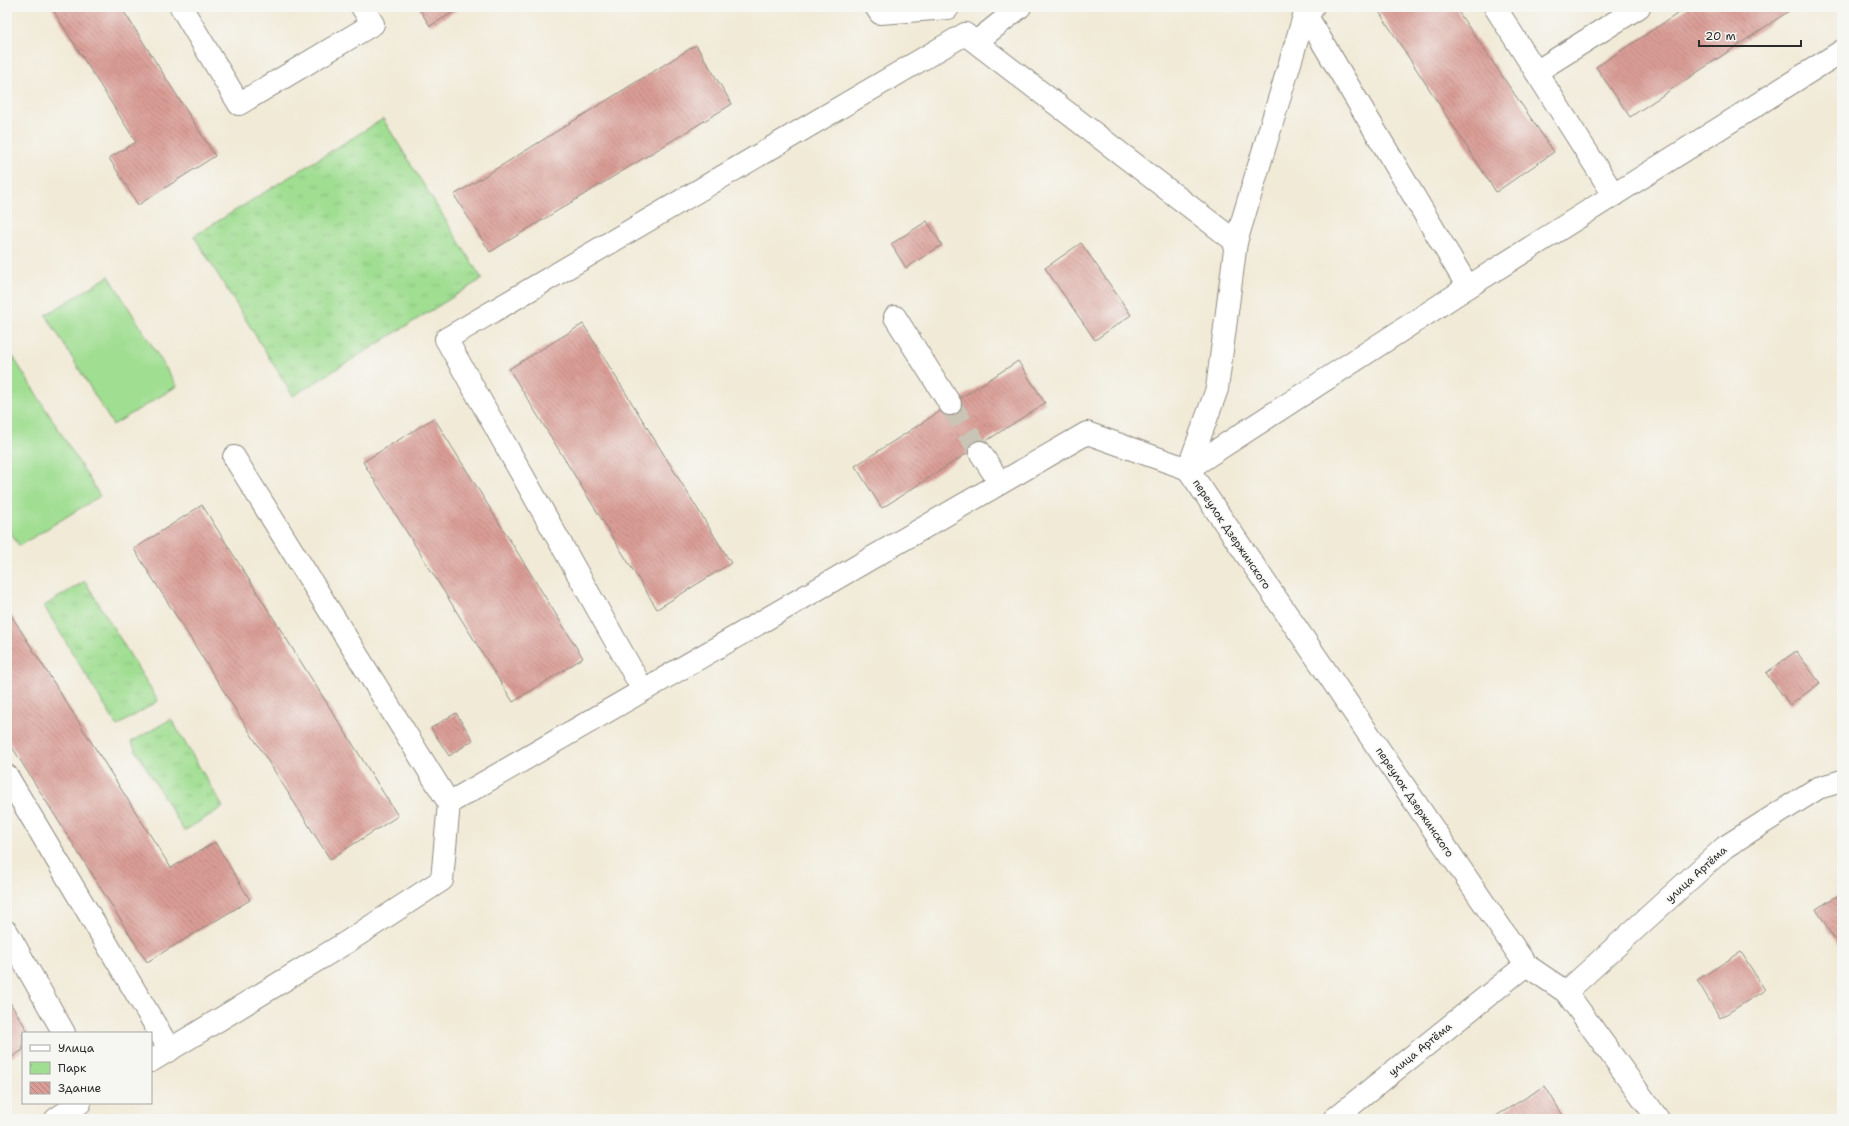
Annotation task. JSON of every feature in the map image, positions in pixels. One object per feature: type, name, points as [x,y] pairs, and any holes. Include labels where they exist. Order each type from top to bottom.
[{"type":"street","points":[[181,7],[239,104],[373,24],[362,7]]},
{"type":"street","points":[[876,7],[880,13],[947,7],[970,38],[1236,242]]},
{"type":"street","points":[[643,690],[446,339],[970,38],[1020,7]]},
{"type":"street","points":[[1495,7],[1614,195]]},
{"type":"street","points":[[1536,72],[1639,7]]},
{"type":"street","points":[[1188,469],[1217,390],[1236,242],[1308,9]]},
{"type":"street","points":[[1308,9],[1468,287]]},
{"type":"street","points":[[1188,469],[1468,287],[1842,51]]},
{"type":"street","points":[[895,317],[950,404]]},
{"type":"street","points":[[449,803],[1087,433],[1188,469]]},
{"type":"street","points":[[980,452],[1000,483]]},
{"type":"street","points":[[152,1060],[347,942],[442,880],[449,803],[234,458]]},
{"type":"street","name":"переулок Дзержинского","points":[[1188,469],[1526,965],[1566,992],[1653,1117]]},
{"type":"street","points":[[7,776],[170,1050]]},
{"type":"street","name":"улица Артёма","points":[[1566,992],[1725,847],[1818,788],[1842,782]]},
{"type":"street","points":[[7,932],[63,1032]]},
{"type":"street","name":"улица Артёма","points":[[1334,1119],[1526,965]]},
{"type":"street","points":[[56,1119],[78,1104]]},
{"type":"green space","points":[[383,119],[482,279],[293,396],[194,236]]},
{"type":"green space","points":[[109,276],[177,386],[113,425],[46,315]]},
{"type":"green space","points":[[7,347],[100,496],[19,546],[7,527]]},
{"type":"green space","points":[[85,581],[158,701],[117,726],[44,606]]},
{"type":"green space","points":[[171,719],[223,807],[184,831],[131,742]]},
{"type":"building","points":[[51,7],[121,7],[215,156],[138,205],[109,158],[136,142]]},
{"type":"building","points":[[418,7],[462,7],[430,26]]},
{"type":"building","points":[[1376,7],[1455,7],[1554,152],[1496,192]]},
{"type":"building","points":[[1688,7],[1795,7],[1630,117],[1596,67]]},
{"type":"building","points":[[696,45],[732,104],[490,252],[454,195]]},
{"type":"building","points":[[927,221],[942,245],[906,268],[891,244]]},
{"type":"building","points":[[1081,243],[1131,315],[1095,340],[1045,268]]},
{"type":"building","points":[[583,324],[731,563],[657,609],[509,369]]},
{"type":"building","points":[[1018,361],[1045,403],[882,508],[855,466]]},
{"type":"building","points":[[434,418],[583,658],[513,702],[363,462]]},
{"type":"building","points":[[202,505],[398,816],[330,859],[134,549]]},
{"type":"building","points":[[11,615],[171,868],[215,842],[250,900],[147,962],[7,739],[7,618]]},
{"type":"building","points":[[1796,651],[1820,683],[1790,705],[1766,673]]},
{"type":"building","points":[[456,713],[473,740],[449,756],[431,728]]},
{"type":"building","points":[[1842,893],[1842,951],[1816,909]]},
{"type":"building","points":[[1741,952],[1765,990],[1720,1018],[1697,980]]},
{"type":"building","points":[[7,998],[28,1032],[22,1032],[22,1051],[7,1060]]},
{"type":"building","points":[[1545,1086],[1565,1119],[1491,1119]]},
{"type":"tunnel","points":[[950,404],[980,452]]}]
